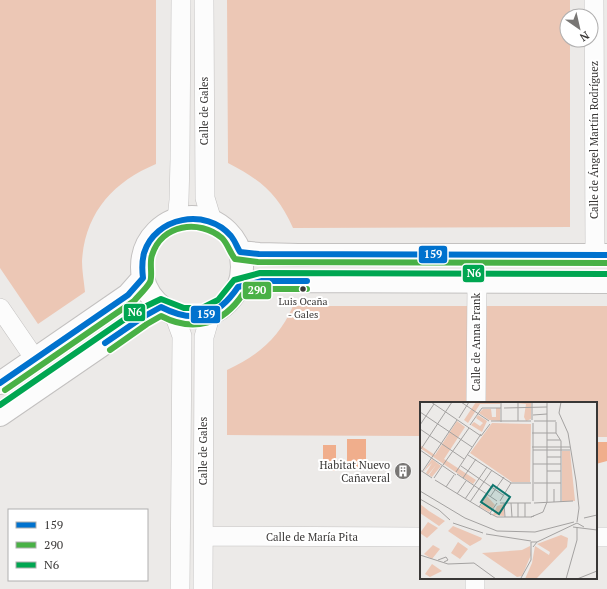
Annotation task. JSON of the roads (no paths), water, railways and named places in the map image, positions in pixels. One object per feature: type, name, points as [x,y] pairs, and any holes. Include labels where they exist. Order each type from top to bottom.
[{"type":"main road","points":[[189,217],[201,218],[212,222],[229,234],[236,243],[240,252],[242,264],[238,287],[227,303],[211,314],[199,317],[186,317],[168,310],[153,299],[143,278],[142,266],[144,254],[149,242],[156,232],[166,224],[189,217]]},
{"type":"main road","points":[[240,252],[290,255],[601,255]]},
{"type":"main road","points":[[0,382],[128,295],[143,278]]},
{"type":"main road","points":[[238,287],[262,281],[607,282]]},
{"type":"main road","points":[[0,415],[132,324],[168,310]]},
{"type":"street","points":[[178,220],[180,200],[181,0]]},
{"type":"street","name":"Calle de Gales","points":[[204,0],[205,198],[212,222]]},
{"type":"street","name":"Calle de Ángel Martín Rodríguez","points":[[594,0],[601,255]]},
{"type":"street","name":"Calle de Anna Frank","points":[[476,282],[476,402]]},
{"type":"street","points":[[0,308],[34,359]]},
{"type":"street","name":"Calle de Gales","points":[[168,310],[182,336],[180,589]]},
{"type":"street","name":"Calle de Gales","points":[[203,589],[204,337],[211,314]]},
{"type":"street","name":"Calle de María Pita","points":[[204,536],[420,537]]},
{"type":"street","points":[[475,589],[476,579]]},
{"type":"place","name":"Luis Ocaña - Gales","points":[[303,289]]},
{"type":"place","name":"Habitat Nuevo Cañaveral","points":[[403,471]]}]
